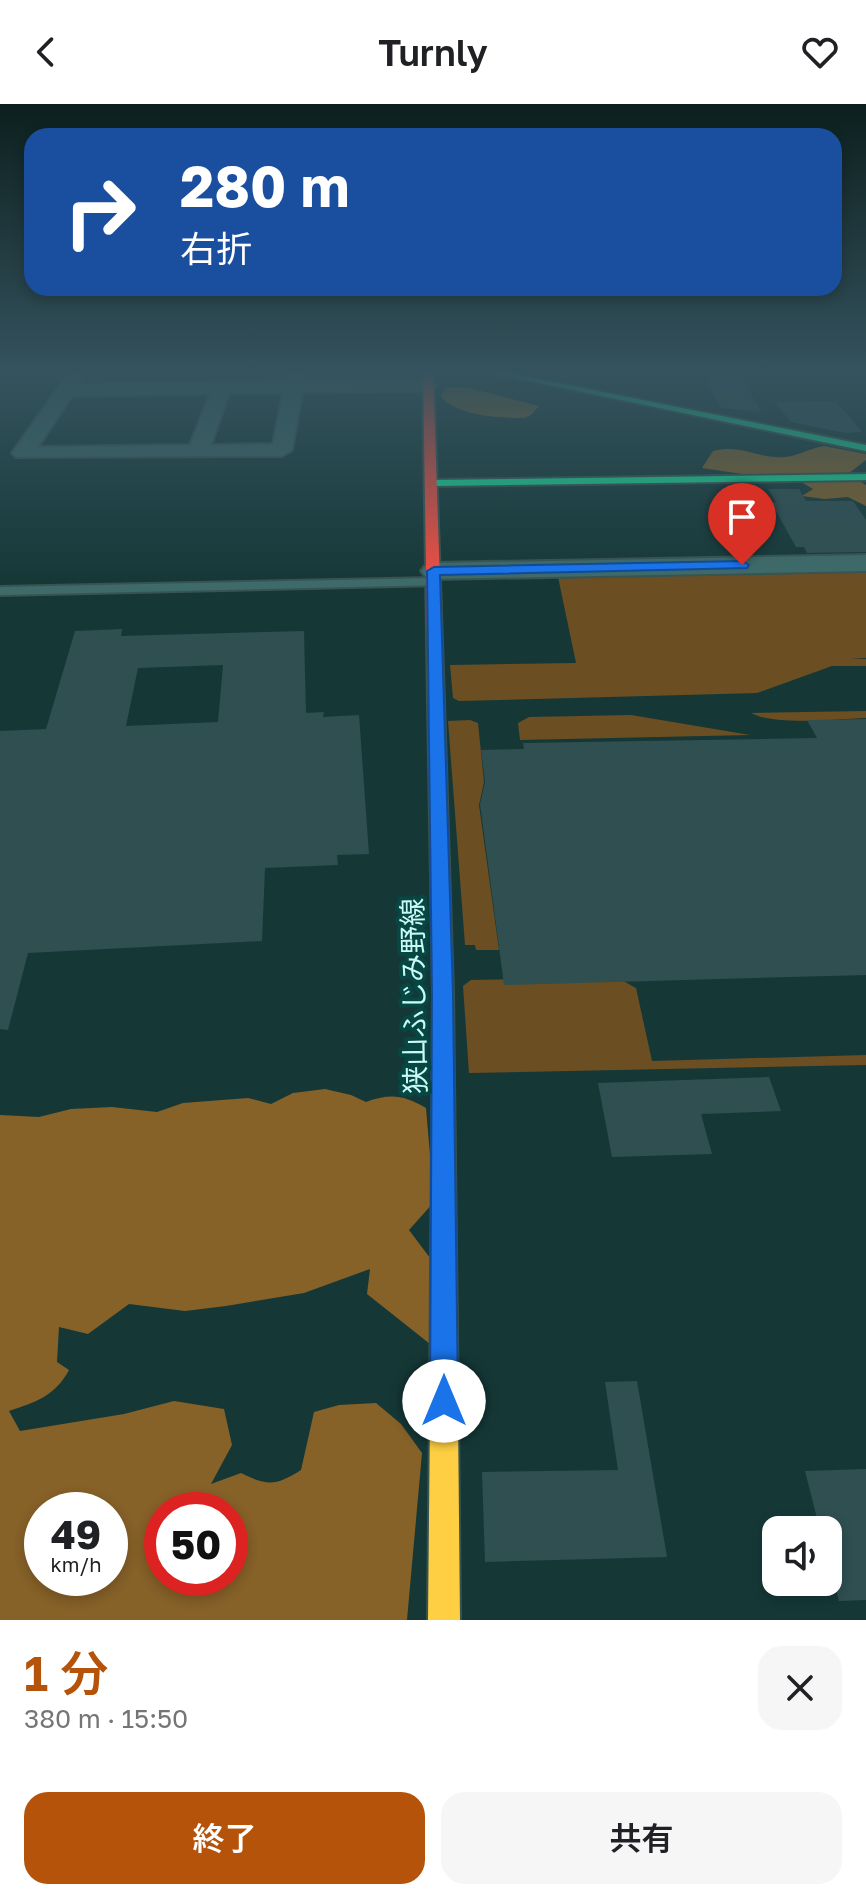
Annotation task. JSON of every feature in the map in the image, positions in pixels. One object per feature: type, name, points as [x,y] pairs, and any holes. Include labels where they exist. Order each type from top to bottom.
[{"type":"main road","name":"狭山ふじみ野線","points":[[430,442],[443,1010],[444,1620]]},
{"type":"main road","points":[[835,442],[866,448]]},
{"type":"main road","points":[[431,483],[866,477]]},
{"type":"street","points":[[31,442],[23,453],[282,450],[284,442]]},
{"type":"street","points":[[199,450],[202,442]]},
{"type":"street","points":[[434,576],[866,563]]},
{"type":"lane","points":[[0,591],[434,576]]},
{"type":"shaded area","points":[[824,446],[866,454],[866,460],[848,474],[866,485],[866,506],[848,497],[825,499],[802,496],[813,489],[803,483],[702,468],[713,451],[722,449],[782,457]]},
{"type":"shaded area","points":[[866,566],[866,658],[850,658],[866,659],[866,666],[832,666],[757,693],[459,701],[453,698],[450,665],[576,663],[557,572]]},
{"type":"shaded area","points":[[866,711],[866,718],[807,721],[775,719],[751,713]]},
{"type":"shaded area","points":[[631,715],[750,735],[520,740],[518,723],[529,717]]},
{"type":"shaded area","points":[[470,720],[478,723],[484,782],[479,805],[499,950],[476,950],[475,945],[465,945],[448,721]]},
{"type":"shaded area","points":[[616,977],[636,988],[652,1061],[866,1055],[866,1065],[469,1073],[463,986],[471,980]]},
{"type":"shaded area","points":[[325,1089],[366,1102],[397,1097],[426,1108],[434,1202],[409,1230],[430,1258],[430,1344],[367,1294],[370,1269],[304,1293],[226,1306],[185,1311],[129,1304],[88,1334],[59,1327],[57,1362],[69,1370],[64,1379],[36,1401],[9,1411],[20,1431],[124,1414],[174,1401],[224,1409],[232,1445],[211,1484],[241,1473],[265,1482],[285,1479],[301,1470],[314,1412],[339,1405],[376,1403],[401,1424],[422,1453],[407,1620],[0,1620],[0,1115],[39,1117],[71,1109],[112,1107],[157,1112],[183,1103],[248,1098],[271,1104],[293,1093]]},
{"type":"building","points":[[768,489],[799,489],[806,501],[853,501],[866,520],[866,552],[807,553],[804,547],[796,547],[771,502],[776,502]]},
{"type":"building","points":[[122,629],[121,636],[304,631],[306,713],[324,712],[323,717],[359,715],[369,854],[337,855],[338,865],[265,868],[262,941],[28,953],[8,1030],[0,1029],[0,731],[46,729],[75,631]],"holes":[[[223,665],[218,722],[126,726],[138,668]]]},
{"type":"building","points":[[866,719],[866,975],[504,985],[480,804],[485,782],[481,750],[524,749],[523,743],[817,738],[807,720]]},
{"type":"building","points":[[769,1077],[781,1111],[701,1114],[712,1154],[612,1157],[598,1083]]},
{"type":"building","points":[[637,1381],[667,1557],[485,1562],[482,1472],[618,1470],[605,1382]]},
{"type":"building","points":[[866,1469],[866,1600],[839,1601],[838,1596],[842,1596],[842,1516],[816,1516],[805,1471]]},
{"type":"traffic: fast","points":[[835,442],[866,448]]},
{"type":"traffic: fast","points":[[431,483],[866,477]]},
{"type":"traffic: fast","points":[[436,703],[443,994],[444,1417]]},
{"type":"traffic: slow","points":[[444,1417],[444,1620]]},
{"type":"traffic: jam","points":[[430,442],[436,703]]},
{"type":"route","points":[[444,1401],[443,994],[434,571],[742,565]]}]
